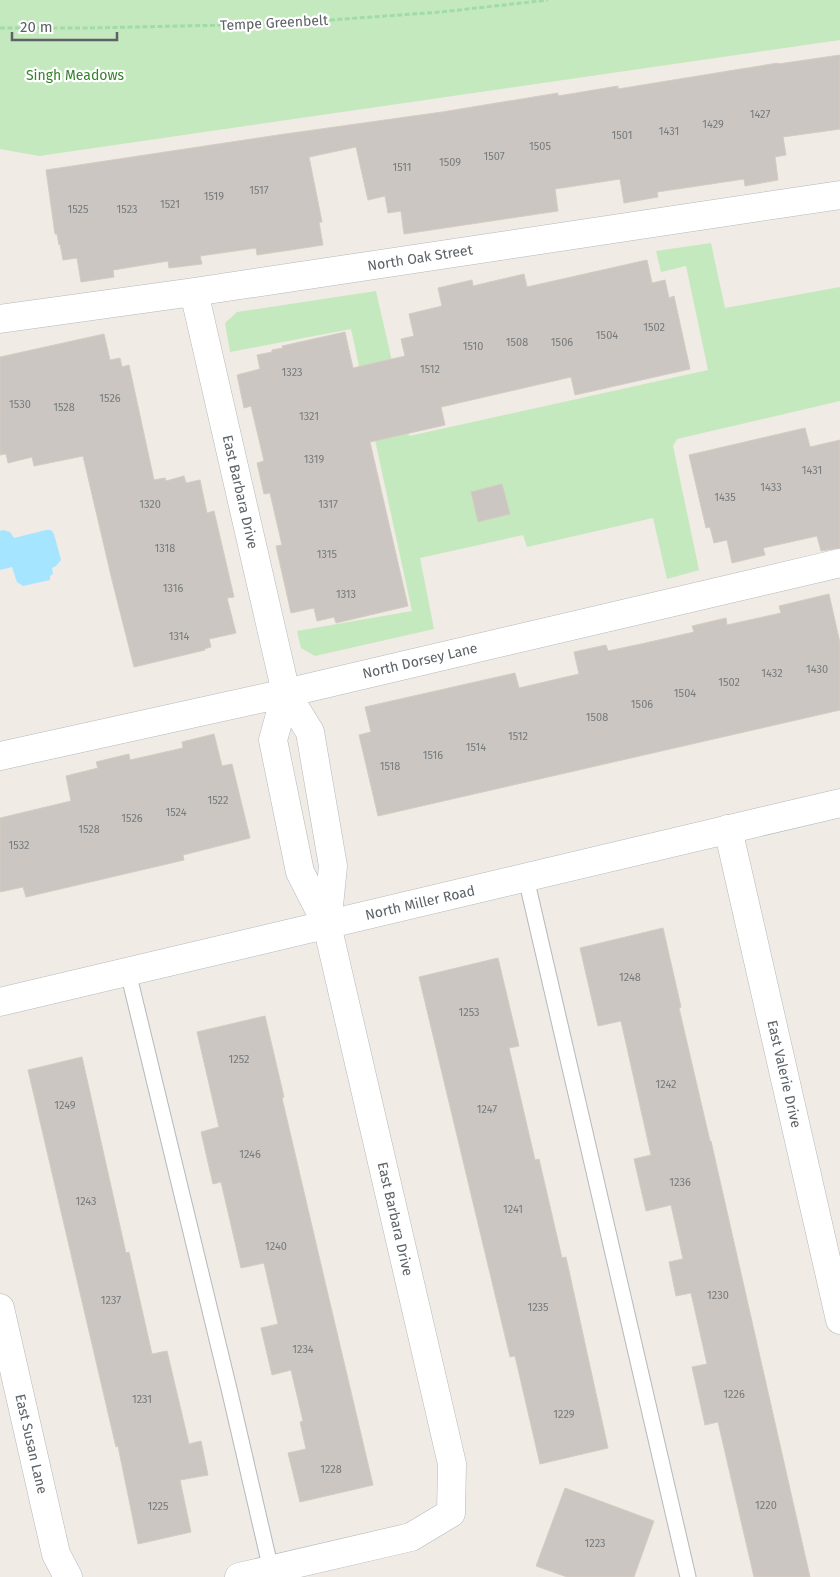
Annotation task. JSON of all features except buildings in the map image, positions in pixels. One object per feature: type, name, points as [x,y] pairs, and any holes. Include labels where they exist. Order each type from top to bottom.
[{"type":"street","name":"North Oak Street","points":[[0,319],[194,292],[840,195]]},
{"type":"street","name":"East Barbara Drive","points":[[194,292],[286,692],[310,732],[333,866],[327,925]]},
{"type":"street","name":"North Dorsey Lane","points":[[0,756],[286,692],[840,563]]},
{"type":"street","name":"East Barbara Drive","points":[[271,1570],[411,1537],[451,1513],[452,1464],[327,925],[300,872],[273,740],[286,692]]},
{"type":"street","points":[[278,760],[314,753]]},
{"type":"street","name":"North Miller Road","points":[[0,1002],[840,804]]},
{"type":"street","name":"East Valerie Drive","points":[[728,829],[840,1320]]},
{"type":"street","name":"East Susan Lane","points":[[0,1308],[56,1554],[68,1577]]},
{"type":"street","points":[[239,1577],[271,1570]]},
{"type":"lane","points":[[526,878],[688,1577]]},
{"type":"lane","points":[[128,972],[228,1383],[271,1570]]},
{"type":"path","name":"Tempe Greenbelt","points":[[0,28],[274,24],[441,12],[548,0]]},
{"type":"green space","name":"Singh Meadows","points":[[0,0],[840,0],[840,40],[39,156],[0,149]]},
{"type":"green space","points":[[711,243],[725,308],[840,287],[840,401],[677,439],[673,446],[699,570],[667,579],[653,518],[527,547],[523,535],[420,558],[434,629],[315,656],[301,648],[297,631],[412,611],[351,329],[230,352],[225,323],[237,312],[376,291],[409,436],[708,370],[686,266],[661,272],[656,251]]},
{"type":"water","points":[[51,530],[54,534],[61,560],[52,568],[53,574],[50,576],[50,580],[23,586],[17,582],[12,567],[0,570],[0,531],[10,532],[14,538]]}]
